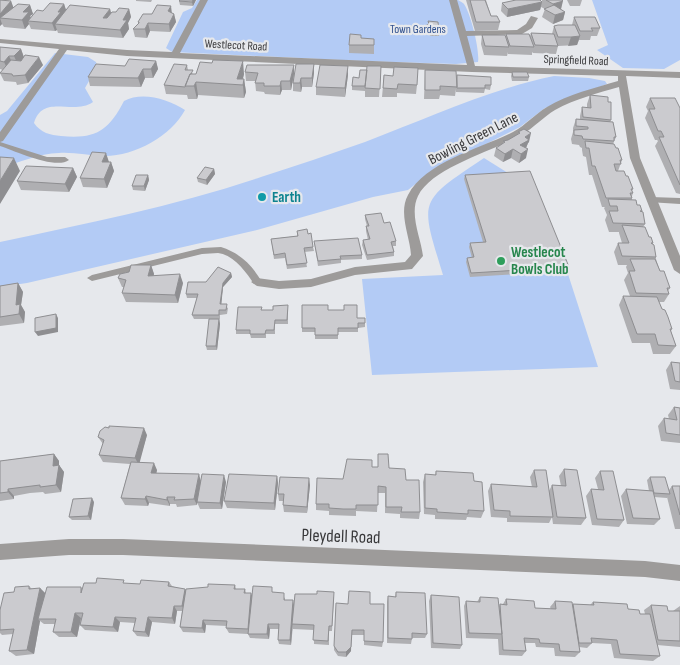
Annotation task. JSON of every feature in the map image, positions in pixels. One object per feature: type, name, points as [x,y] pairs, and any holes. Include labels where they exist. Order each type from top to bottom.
[{"type":"street","points":[[175,55],[204,0]]},
{"type":"street","points":[[453,0],[472,69]]},
{"type":"street","points":[[462,34],[519,32],[529,26],[534,18]]},
{"type":"street","name":"Westlecot Road","points":[[0,41],[64,48],[175,55],[472,69]]},
{"type":"street","points":[[1,142],[64,48]]},
{"type":"street","name":"Springfield Road","points":[[472,69],[622,78],[680,75]]},
{"type":"street","points":[[622,78],[632,146],[651,200],[680,270]]},
{"type":"street","name":"Bowling Green Lane","points":[[257,282],[279,285],[311,283],[355,271],[403,267],[412,264],[417,256],[417,249],[410,203],[421,184],[439,170],[519,132],[550,109],[604,88],[622,78]]},
{"type":"street","name":"Pleydell Road","points":[[0,552],[122,546],[635,569],[680,573]]},
{"type":"lane","points":[[1,142],[46,159],[65,160]]},
{"type":"lane","points":[[29,164],[33,155]]},
{"type":"lane","points":[[651,200],[680,201]]},
{"type":"lane","points":[[92,278],[202,251],[221,250],[235,257],[247,267],[257,282]]},
{"type":"green space","name":"Town Gardens","points":[[197,0],[458,0],[467,9],[472,24],[478,62],[456,64],[363,61],[172,52],[166,48],[183,12],[192,8]]},
{"type":"green space","points":[[592,0],[680,0],[680,60],[664,69],[623,68],[597,50],[608,45]]},
{"type":"green space","points":[[55,53],[88,57],[96,62],[97,67],[85,88],[93,102],[85,106],[59,106],[44,109],[38,114],[34,123],[46,133],[73,137],[92,134],[106,126],[118,112],[124,101],[131,98],[155,98],[185,110],[171,128],[161,136],[151,143],[128,152],[105,156],[52,153],[0,168],[0,115],[7,111]]},
{"type":"green space","points":[[554,76],[589,78],[605,81],[607,84],[545,108],[520,127],[432,171],[408,190],[373,197],[257,230],[27,283],[0,287],[0,242],[197,197],[365,142],[458,105],[505,89]]},
{"type":"green space","name":"Westlecot Bowls Club","points":[[484,158],[513,176],[567,271],[598,367],[372,375],[362,279],[443,275],[430,231],[428,216],[430,205],[436,195],[446,185]]},
{"type":"building","points":[[0,0],[11,1],[0,14]]},
{"type":"building","points":[[180,0],[193,0],[192,2]]},
{"type":"building","points":[[470,0],[485,0],[491,16],[497,16],[500,22],[476,22]]},
{"type":"building","points":[[516,0],[540,0],[542,2],[508,9],[502,3]]},
{"type":"building","points":[[546,0],[562,0],[563,1],[553,4]]},
{"type":"building","points":[[50,3],[64,4],[58,12],[61,12],[52,23],[28,21],[37,10],[43,11]]},
{"type":"building","points":[[18,4],[30,5],[23,12],[29,12],[22,20],[0,18]]},
{"type":"building","points":[[70,5],[110,9],[103,18],[107,18],[119,8],[129,9],[123,20],[127,20],[120,30],[55,24]]},
{"type":"building","points":[[157,5],[171,6],[168,11],[174,14],[169,24],[148,23],[145,29],[133,29],[139,23],[143,14],[152,14]]},
{"type":"building","points":[[554,5],[565,12],[555,15],[544,9]]},
{"type":"building","points":[[574,17],[595,17],[600,28],[591,28],[593,31],[580,31]]},
{"type":"building","points":[[428,21],[438,22],[439,32],[430,32],[430,29],[425,26],[429,24]]},
{"type":"building","points":[[575,25],[580,36],[558,37],[554,26]]},
{"type":"building","points":[[531,33],[554,34],[558,46],[535,45]]},
{"type":"building","points":[[350,34],[361,35],[361,38],[374,39],[374,45],[349,45]]},
{"type":"building","points":[[506,34],[529,34],[534,47],[510,46]]},
{"type":"building","points":[[482,35],[505,35],[509,47],[485,46]]},
{"type":"building","points":[[0,47],[21,49],[14,56],[9,56],[4,62],[0,61]]},
{"type":"building","points":[[25,55],[39,57],[25,75],[13,76],[12,74],[0,73],[11,60],[21,61]]},
{"type":"building","points":[[129,59],[156,61],[151,69],[143,69],[138,78],[88,77],[96,64],[125,66]]},
{"type":"building","points":[[213,60],[243,61],[237,79],[244,79],[243,85],[196,82],[194,86],[185,86],[190,74],[196,74],[200,62],[212,63]]},
{"type":"building","points":[[174,64],[187,65],[185,70],[193,70],[185,87],[164,85]]},
{"type":"building","points":[[296,64],[314,64],[312,78],[301,78],[300,83],[293,83]]},
{"type":"building","points":[[247,65],[294,65],[290,81],[281,81],[280,86],[264,86],[264,83],[255,83],[258,73],[245,72]]},
{"type":"building","points":[[320,65],[348,66],[345,88],[316,87]]},
{"type":"building","points":[[367,66],[381,66],[380,89],[365,88]]},
{"type":"building","points":[[394,67],[418,68],[417,85],[398,84],[397,89],[383,88],[384,75],[393,76]]},
{"type":"building","points":[[360,70],[367,70],[365,86],[352,86],[353,77],[359,78]]},
{"type":"building","points":[[425,70],[456,71],[457,87],[440,86],[440,90],[425,90]]},
{"type":"building","points":[[512,72],[527,72],[529,77],[513,77]]},
{"type":"building","points":[[457,75],[491,77],[491,85],[485,85],[485,88],[457,88]]},
{"type":"building","points":[[590,95],[608,97],[608,102],[611,102],[611,120],[583,117],[582,107],[591,108]]},
{"type":"building","points":[[650,98],[675,98],[680,108],[680,185],[659,137],[664,137],[661,131],[658,131],[649,109],[655,109]]},
{"type":"building","points":[[576,119],[613,122],[616,137],[614,137],[614,141],[583,139],[582,136],[574,135],[574,130],[588,129],[588,127],[576,126]]},
{"type":"building","points":[[524,129],[531,133],[525,137],[529,140],[520,145],[528,149],[521,154],[513,149],[505,154],[496,148],[505,142],[503,141],[508,140]]},
{"type":"building","points":[[585,141],[614,144],[618,148],[622,160],[620,160],[621,164],[614,164],[616,171],[624,171],[626,176],[628,176],[633,189],[631,189],[633,193],[630,193],[632,198],[606,198],[595,166],[592,166],[589,148],[586,148]]},
{"type":"building","points":[[92,152],[106,153],[102,162],[111,162],[104,179],[80,178]]},
{"type":"building","points":[[0,157],[14,158],[0,181]]},
{"type":"building","points":[[26,166],[73,168],[65,184],[17,181]]},
{"type":"building","points":[[205,167],[214,169],[206,180],[197,178]]},
{"type":"building","points":[[530,171],[569,267],[471,273],[467,258],[474,257],[470,243],[486,242],[465,175]]},
{"type":"building","points":[[136,175],[148,175],[144,186],[132,186]]},
{"type":"building","points":[[608,199],[636,200],[637,205],[640,205],[642,211],[640,211],[643,212],[645,224],[613,223],[609,211],[618,211],[617,206],[610,206]]},
{"type":"building","points":[[381,213],[384,223],[390,222],[396,241],[391,242],[394,252],[367,255],[363,240],[370,239],[366,226],[369,226],[365,215]]},
{"type":"building","points":[[622,225],[645,227],[649,237],[651,237],[653,243],[651,243],[654,245],[656,257],[622,256],[618,243],[629,243]]},
{"type":"building","points":[[307,229],[308,234],[311,233],[313,247],[304,248],[307,263],[287,265],[285,253],[274,255],[271,239],[298,236],[297,231]]},
{"type":"building","points":[[358,238],[362,255],[340,256],[341,259],[318,261],[314,241]]},
{"type":"building","points":[[630,259],[655,259],[660,271],[664,271],[670,288],[667,288],[669,294],[636,293],[629,271],[635,271]]},
{"type":"building","points":[[131,265],[151,265],[148,276],[180,274],[175,295],[122,293],[126,280],[118,278],[120,274],[129,272]]},
{"type":"building","points":[[218,267],[231,273],[223,283],[220,304],[227,304],[226,310],[219,310],[219,315],[192,315],[198,294],[186,294],[188,282],[206,282]]},
{"type":"building","points":[[18,283],[16,305],[20,304],[19,314],[0,317],[0,286]]},
{"type":"building","points":[[623,296],[657,297],[668,317],[676,346],[658,345],[655,334],[637,334]]},
{"type":"building","points":[[288,305],[287,320],[275,320],[274,330],[266,330],[265,334],[250,334],[250,330],[236,330],[238,307],[262,307],[261,310],[273,310],[273,306]]},
{"type":"building","points":[[302,305],[328,305],[328,310],[344,310],[344,305],[357,305],[357,318],[365,318],[365,323],[358,323],[358,328],[338,328],[338,335],[315,335],[315,328],[302,328]]},
{"type":"building","points":[[56,314],[56,328],[35,332],[35,318]]},
{"type":"building","points":[[209,319],[219,319],[216,346],[206,346]]},
{"type":"building","points":[[671,362],[680,363],[680,382],[675,381]]},
{"type":"building","points":[[674,407],[680,408],[680,435],[666,433],[664,418],[677,420]]},
{"type":"building","points":[[109,426],[144,428],[135,458],[99,455],[104,440],[98,437],[100,431],[105,427],[109,428]]},
{"type":"building","points":[[54,454],[53,466],[59,465],[56,485],[8,489],[8,492],[0,493],[0,461]]},
{"type":"building","points":[[378,454],[388,454],[389,468],[405,469],[406,480],[419,480],[420,512],[401,512],[402,507],[386,507],[386,487],[378,486],[378,505],[356,505],[356,509],[343,509],[329,508],[329,504],[316,504],[317,478],[343,479],[347,459],[372,460],[372,467],[378,467]]},
{"type":"building","points":[[131,462],[154,463],[151,473],[199,474],[194,499],[174,500],[175,497],[167,497],[167,500],[146,496],[145,499],[121,498]]},
{"type":"building","points":[[564,469],[577,470],[586,518],[557,517],[552,485],[566,486]]},
{"type":"building","points":[[534,470],[546,470],[553,517],[510,516],[510,511],[494,510],[491,484],[537,487]]},
{"type":"building","points":[[436,471],[473,473],[474,481],[482,482],[484,511],[468,510],[468,514],[437,512],[437,509],[425,508],[425,474],[436,475]]},
{"type":"building","points":[[600,471],[613,471],[624,520],[597,519],[591,489],[604,490]]},
{"type":"building","points":[[202,474],[224,475],[220,503],[197,502]]},
{"type":"building","points":[[229,474],[277,476],[274,503],[224,501]]},
{"type":"building","points":[[280,477],[309,478],[307,507],[283,505],[284,494],[278,494]]},
{"type":"building","points":[[650,477],[665,477],[670,494],[654,493]]},
{"type":"building","points":[[672,486],[680,486],[680,515]]},
{"type":"building","points":[[626,489],[653,491],[660,519],[633,518]]},
{"type":"building","points":[[92,498],[88,516],[69,517],[73,499]]},
{"type":"building","points":[[97,578],[124,580],[123,583],[140,584],[141,580],[169,582],[168,586],[185,589],[182,606],[174,606],[172,618],[148,617],[145,632],[133,631],[136,618],[115,617],[113,627],[80,625],[83,613],[75,613],[71,632],[53,632],[56,619],[38,619],[47,587],[81,587],[81,593],[84,583],[96,583]]},
{"type":"building","points":[[208,584],[235,585],[234,589],[245,589],[244,593],[251,593],[248,629],[226,628],[227,621],[203,620],[202,628],[180,627],[186,589],[208,587]]},
{"type":"building","points":[[29,586],[29,589],[40,588],[27,650],[9,651],[14,629],[0,630],[0,610],[4,593],[14,592],[15,587]]},
{"type":"building","points":[[253,586],[272,587],[272,592],[284,593],[284,600],[293,600],[290,640],[278,640],[279,624],[268,624],[267,634],[248,634]]},
{"type":"building","points":[[317,591],[334,592],[332,626],[329,626],[328,641],[313,640],[314,625],[292,624],[295,594],[317,594]]},
{"type":"building","points":[[349,591],[370,592],[370,604],[384,604],[383,642],[364,641],[364,630],[352,630],[351,647],[346,652],[338,652],[334,646],[336,603],[348,604]]},
{"type":"building","points":[[396,592],[425,593],[427,634],[412,633],[412,639],[388,638],[388,596],[396,597]]},
{"type":"building","points":[[431,595],[459,597],[462,645],[433,643]]},
{"type":"building","points":[[480,597],[498,598],[502,634],[469,633],[466,601],[480,602]]},
{"type":"building","points":[[506,599],[534,601],[535,608],[556,609],[555,601],[572,602],[580,652],[560,651],[559,644],[540,643],[539,639],[524,638],[526,651],[503,650],[500,604],[507,605]]},
{"type":"building","points":[[593,602],[627,604],[628,609],[639,610],[640,614],[650,614],[660,656],[620,654],[617,640],[591,638],[592,643],[579,643],[573,604],[594,605]]},
{"type":"building","points":[[651,605],[667,606],[668,611],[680,611],[680,641],[658,640]]},
{"type":"place","name":"Earth","points":[[262,197]]},
{"type":"place","name":"Westlecot Bowls Club","points":[[501,261]]}]
